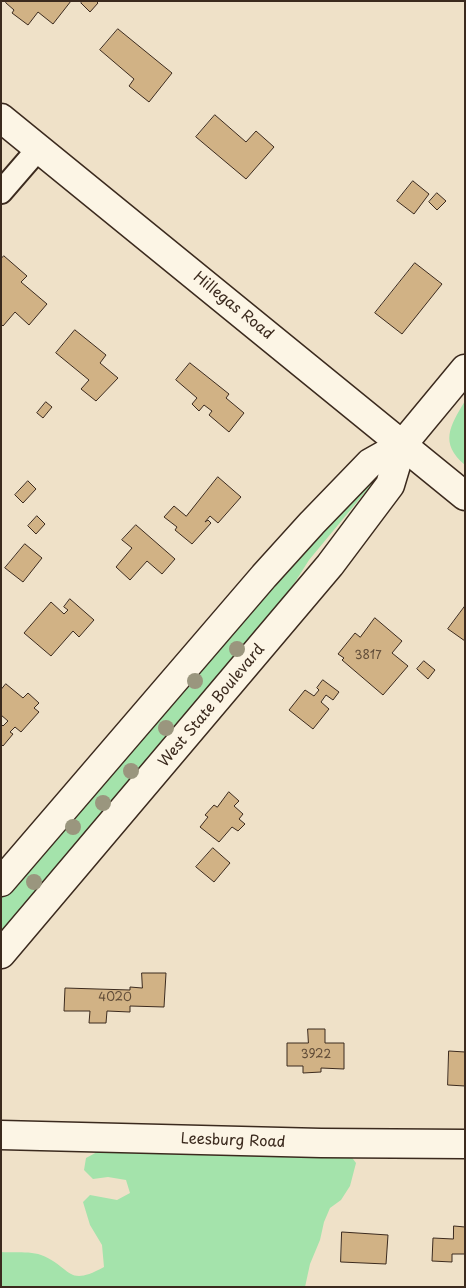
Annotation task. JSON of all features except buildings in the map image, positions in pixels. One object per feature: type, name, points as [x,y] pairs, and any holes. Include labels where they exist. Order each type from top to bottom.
[{"type":"main road","name":"Hillegas Road","points":[[1,118],[465,496]]},
{"type":"main road","name":"West State Boulevard","points":[[1,882],[264,576],[370,463],[402,445],[465,369]]},
{"type":"main road","name":"West State Boulevard","points":[[1,954],[323,574],[390,485],[402,445]]},
{"type":"main road","name":"Leesburg Road","points":[[1,1135],[321,1143],[465,1144]]},
{"type":"street","points":[[1,192],[39,148]]},
{"type":"green space","points":[[465,401],[465,465],[452,449],[450,434],[455,418]]},
{"type":"green space","points":[[369,480],[372,484],[309,560],[266,628],[1,943],[1,894],[232,624]]},
{"type":"green space","points":[[153,1147],[350,1155],[356,1163],[350,1186],[341,1200],[330,1208],[310,1264],[305,1287],[1,1287],[1,1252],[41,1255],[76,1276],[92,1273],[104,1267],[102,1245],[90,1225],[83,1202],[90,1195],[117,1200],[130,1193],[126,1180],[108,1177],[93,1179],[84,1170],[86,1158],[99,1151],[114,1153]]}]
